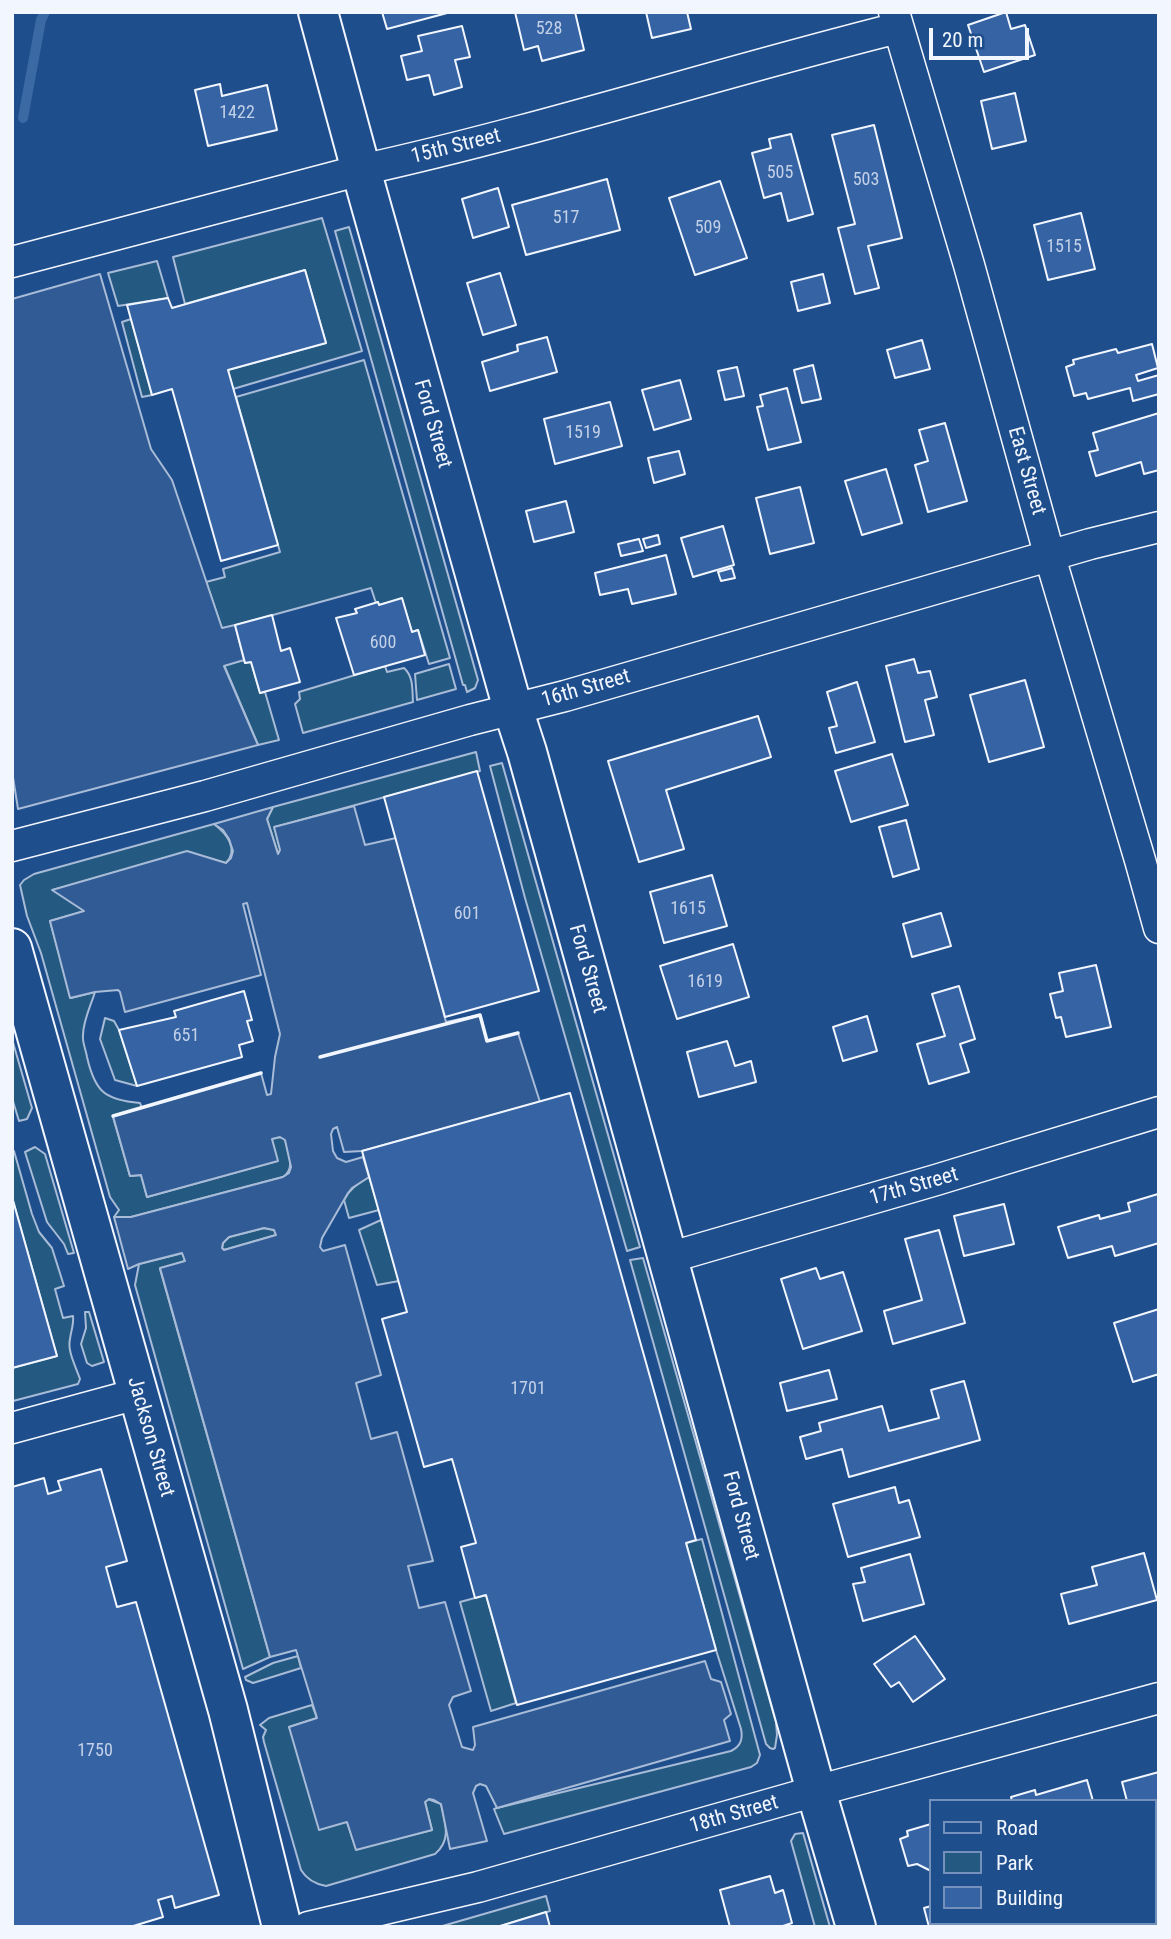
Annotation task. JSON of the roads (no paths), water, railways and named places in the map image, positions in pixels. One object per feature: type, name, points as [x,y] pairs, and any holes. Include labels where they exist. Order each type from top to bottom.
[{"type":"main road","name":"Ford Street","points":[[318,12],[856,1927]]},
{"type":"main road","name":"Jackson Street","points":[[12,948],[228,1710],[282,1927]]},
{"type":"street","name":"15th Street","points":[[12,262],[627,102],[896,20]]},
{"type":"street","name":"East Street","points":[[896,20],[1159,928]]},
{"type":"street","name":"16th Street","points":[[12,846],[205,796],[1090,544],[1159,527]]},
{"type":"street","name":"17th Street","points":[[668,1258],[1159,1112]]},
{"type":"street","points":[[12,1428],[137,1394]]},
{"type":"street","name":"18th Street","points":[[308,1927],[478,1887],[816,1791],[1159,1698]]},
{"type":"waterway","points":[[23,118],[41,20],[45,12]]}]
